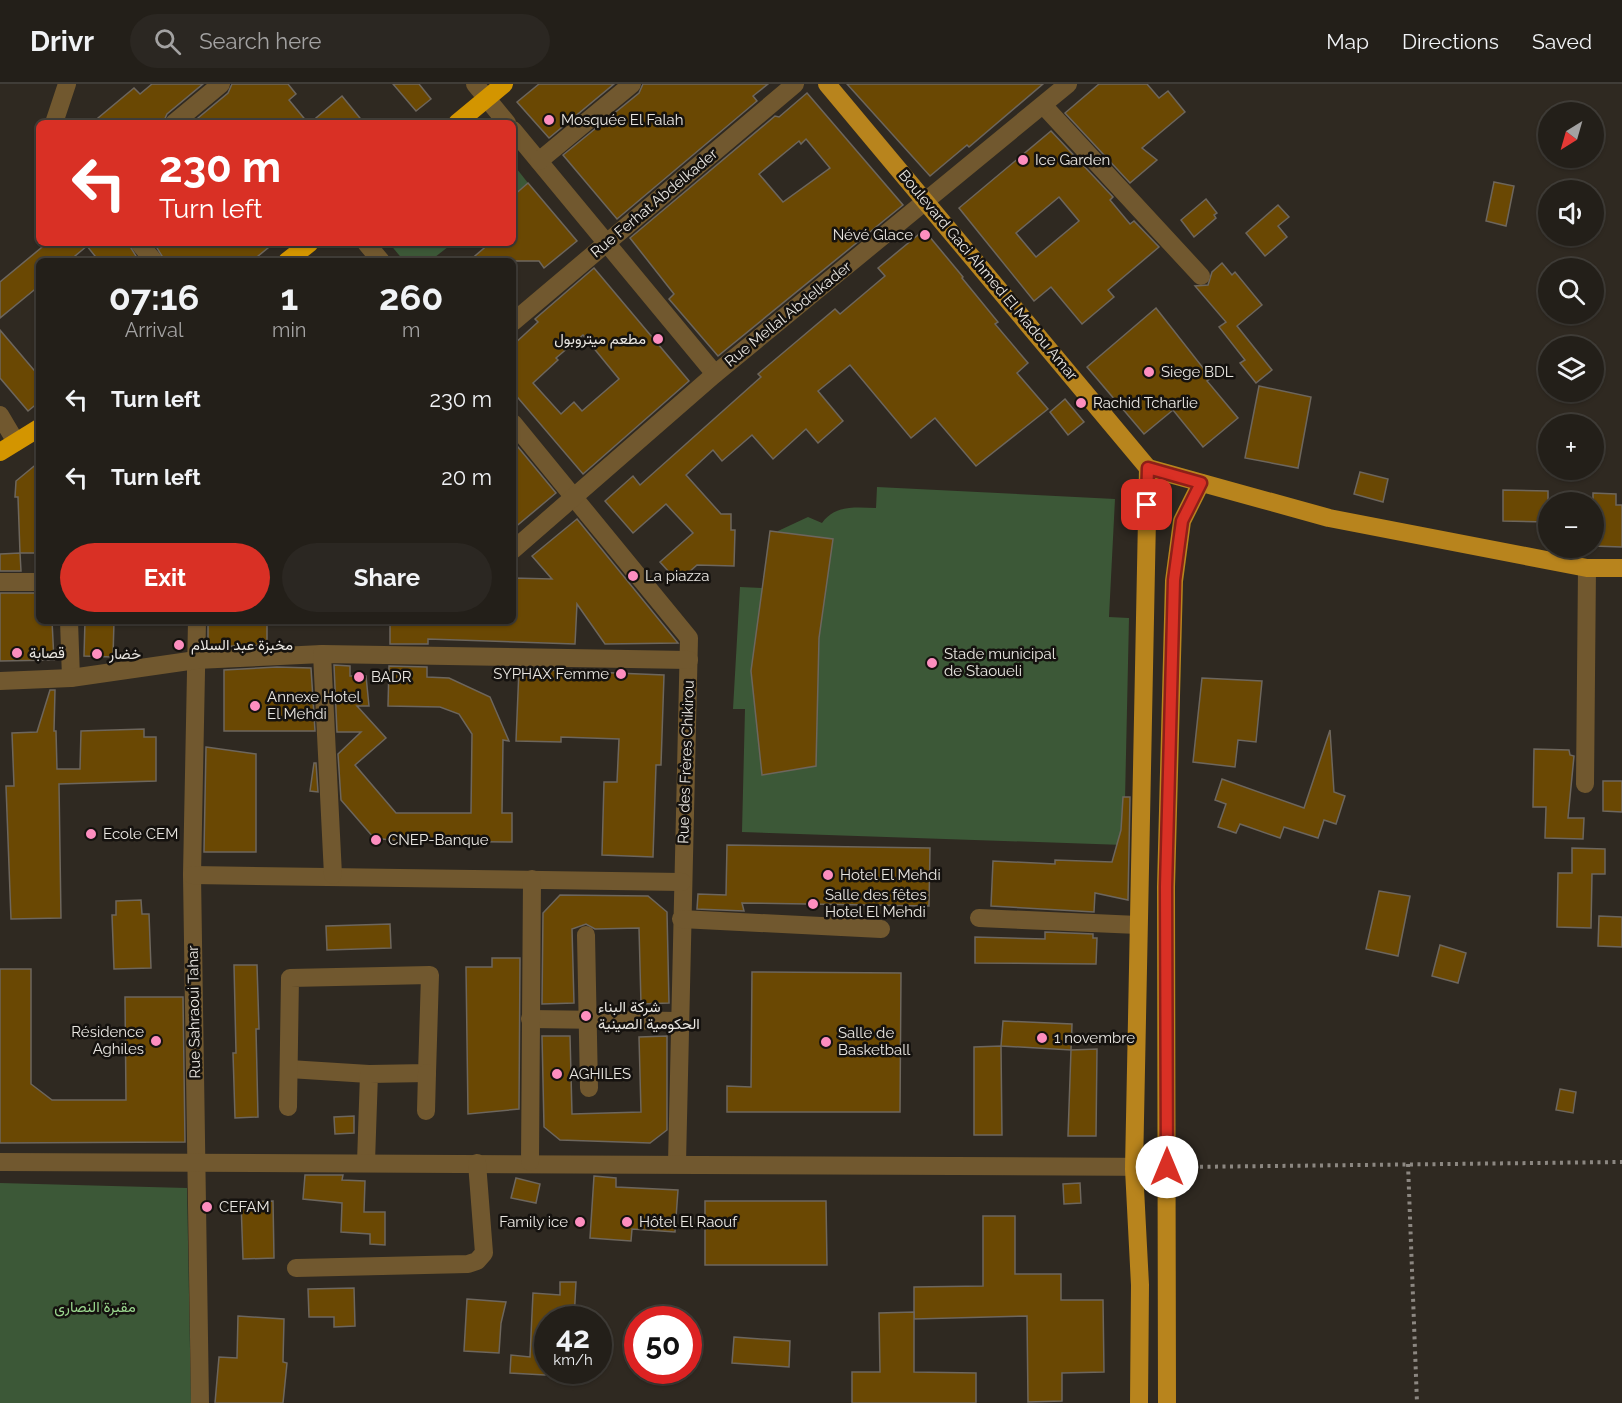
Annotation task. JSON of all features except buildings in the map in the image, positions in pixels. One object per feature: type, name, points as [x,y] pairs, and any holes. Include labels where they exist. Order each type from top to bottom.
[{"type":"highway","points":[[461,120],[504,84]]},
{"type":"highway","points":[[291,258],[306,246]]},
{"type":"highway","points":[[0,452],[36,430]]},
{"type":"main road","name":"Boulevard Gaci Ahmed El Madou Amar","points":[[827,84],[1148,468]]},
{"type":"main road","points":[[1139,1403],[1140,1285],[1134,1169],[1148,468],[1329,518],[1587,568],[1622,568]]},
{"type":"main road","points":[[1167,1403],[1166,887],[1174,580],[1182,521],[1201,483]]},
{"type":"street","points":[[55,120],[67,84]]},
{"type":"street","points":[[178,120],[221,84]]},
{"type":"street","points":[[475,84],[505,120]]},
{"type":"street","points":[[539,161],[632,84]]},
{"type":"street","name":"Rue Ferhat Abdelkader","points":[[516,319],[795,84]]},
{"type":"street","name":"Rue Mellal Abdelkader","points":[[516,548],[576,498],[715,374],[1068,84]]},
{"type":"street","points":[[1043,105],[1201,276]]},
{"type":"street","points":[[516,134],[715,374]]},
{"type":"street","points":[[142,246],[152,258]]},
{"type":"street","points":[[368,246],[378,258]]},
{"type":"street","points":[[0,415],[16,442]]},
{"type":"street","name":"Rue des Frères Chikirou","points":[[516,427],[689,638],[677,1163]]},
{"type":"street","points":[[1585,784],[1587,568]]},
{"type":"street","points":[[0,582],[36,582]]},
{"type":"street","points":[[69,624],[70,678]]},
{"type":"street","name":"Rue Sahraoui Tahar","points":[[197,624],[192,875],[200,1403]]},
{"type":"street","points":[[322,654],[333,875]]},
{"type":"street","points":[[0,681],[70,678],[196,660],[322,654],[689,660]]},
{"type":"street","points":[[192,875],[333,875],[682,882]]},
{"type":"street","points":[[530,1162],[532,879]]},
{"type":"street","points":[[979,918],[1138,925]]},
{"type":"street","points":[[681,919],[881,929]]},
{"type":"street","points":[[586,935],[589,1088]]},
{"type":"street","points":[[288,1107],[290,978],[430,975],[426,1111]]},
{"type":"street","points":[[530,1019],[679,1021]]},
{"type":"street","points":[[289,1069],[369,1074],[427,1072]]},
{"type":"street","points":[[366,1162],[369,1074]]},
{"type":"street","points":[[0,1162],[530,1162],[1134,1169],[1167,1167]]},
{"type":"street","points":[[296,1268],[468,1264],[477,1261],[484,1253],[477,1163]]},
{"type":"path","points":[[1167,1167],[1622,1162]]},
{"type":"path","points":[[1408,1164],[1417,1403]]},
{"type":"green space","points":[[516,168],[528,183],[516,193]]},
{"type":"green space","points":[[392,246],[449,246],[434,258],[402,258]]},
{"type":"green space","name":"Stade municipal de Staoueli","points":[[877,487],[1115,499],[1109,617],[1129,618],[1124,845],[742,832],[745,709],[733,709],[740,587],[762,588],[778,531],[808,517],[822,523],[833,513],[846,508],[876,508]]},
{"type":"green space","name":"مقبرة النصارى","points":[[0,1183],[187,1188],[191,1403],[0,1403]]},
{"type":"place","name":"Mosquée El Falah","points":[[549,120]]},
{"type":"place","name":"Ice Garden","points":[[1023,160]]},
{"type":"place","name":"Névé Glace","points":[[925,235]]},
{"type":"place","name":"مطعم ميتروبول","points":[[658,339]]},
{"type":"place","name":"Siege BDL","points":[[1149,372]]},
{"type":"place","name":"Rachid Tcharlie","points":[[1081,403]]},
{"type":"place","name":"La piazza","points":[[633,576]]},
{"type":"place","name":"مخبزة عبد السلام","points":[[179,645]]},
{"type":"place","name":"قصابة","points":[[17,653]]},
{"type":"place","name":"خضار","points":[[97,654]]},
{"type":"place","name":"Stade municipal de Staoueli","points":[[932,663]]},
{"type":"place","name":"SYPHAX Femme","points":[[621,674]]},
{"type":"place","name":"BADR","points":[[359,677]]},
{"type":"place","name":"Annexe Hotel El Mehdi","points":[[255,706]]},
{"type":"place","name":"Ecole CEM","points":[[91,834]]},
{"type":"place","name":"CNEP-Banque","points":[[376,840]]},
{"type":"place","name":"Hotel El Mehdi","points":[[828,875]]},
{"type":"place","name":"Salle des fêtes Hotel El Mehdi","points":[[813,904]]},
{"type":"place","name":"شركة البناء الحكومية الصينية","points":[[586,1016]]},
{"type":"place","name":"1 novembre","points":[[1042,1038]]},
{"type":"place","name":"Résidence Aghiles","points":[[156,1041]]},
{"type":"place","name":"Salle de Basketball","points":[[826,1042]]},
{"type":"place","name":"AGHILES","points":[[557,1074]]},
{"type":"place","name":"CEFAM","points":[[207,1207]]},
{"type":"place","name":"Family ice","points":[[580,1222]]},
{"type":"place","name":"Hôtel El Raouf","points":[[627,1222]]},
{"type":"route","points":[[1147,505],[1148,468],[1201,483],[1182,521],[1174,580],[1166,887],[1167,1167]]}]
